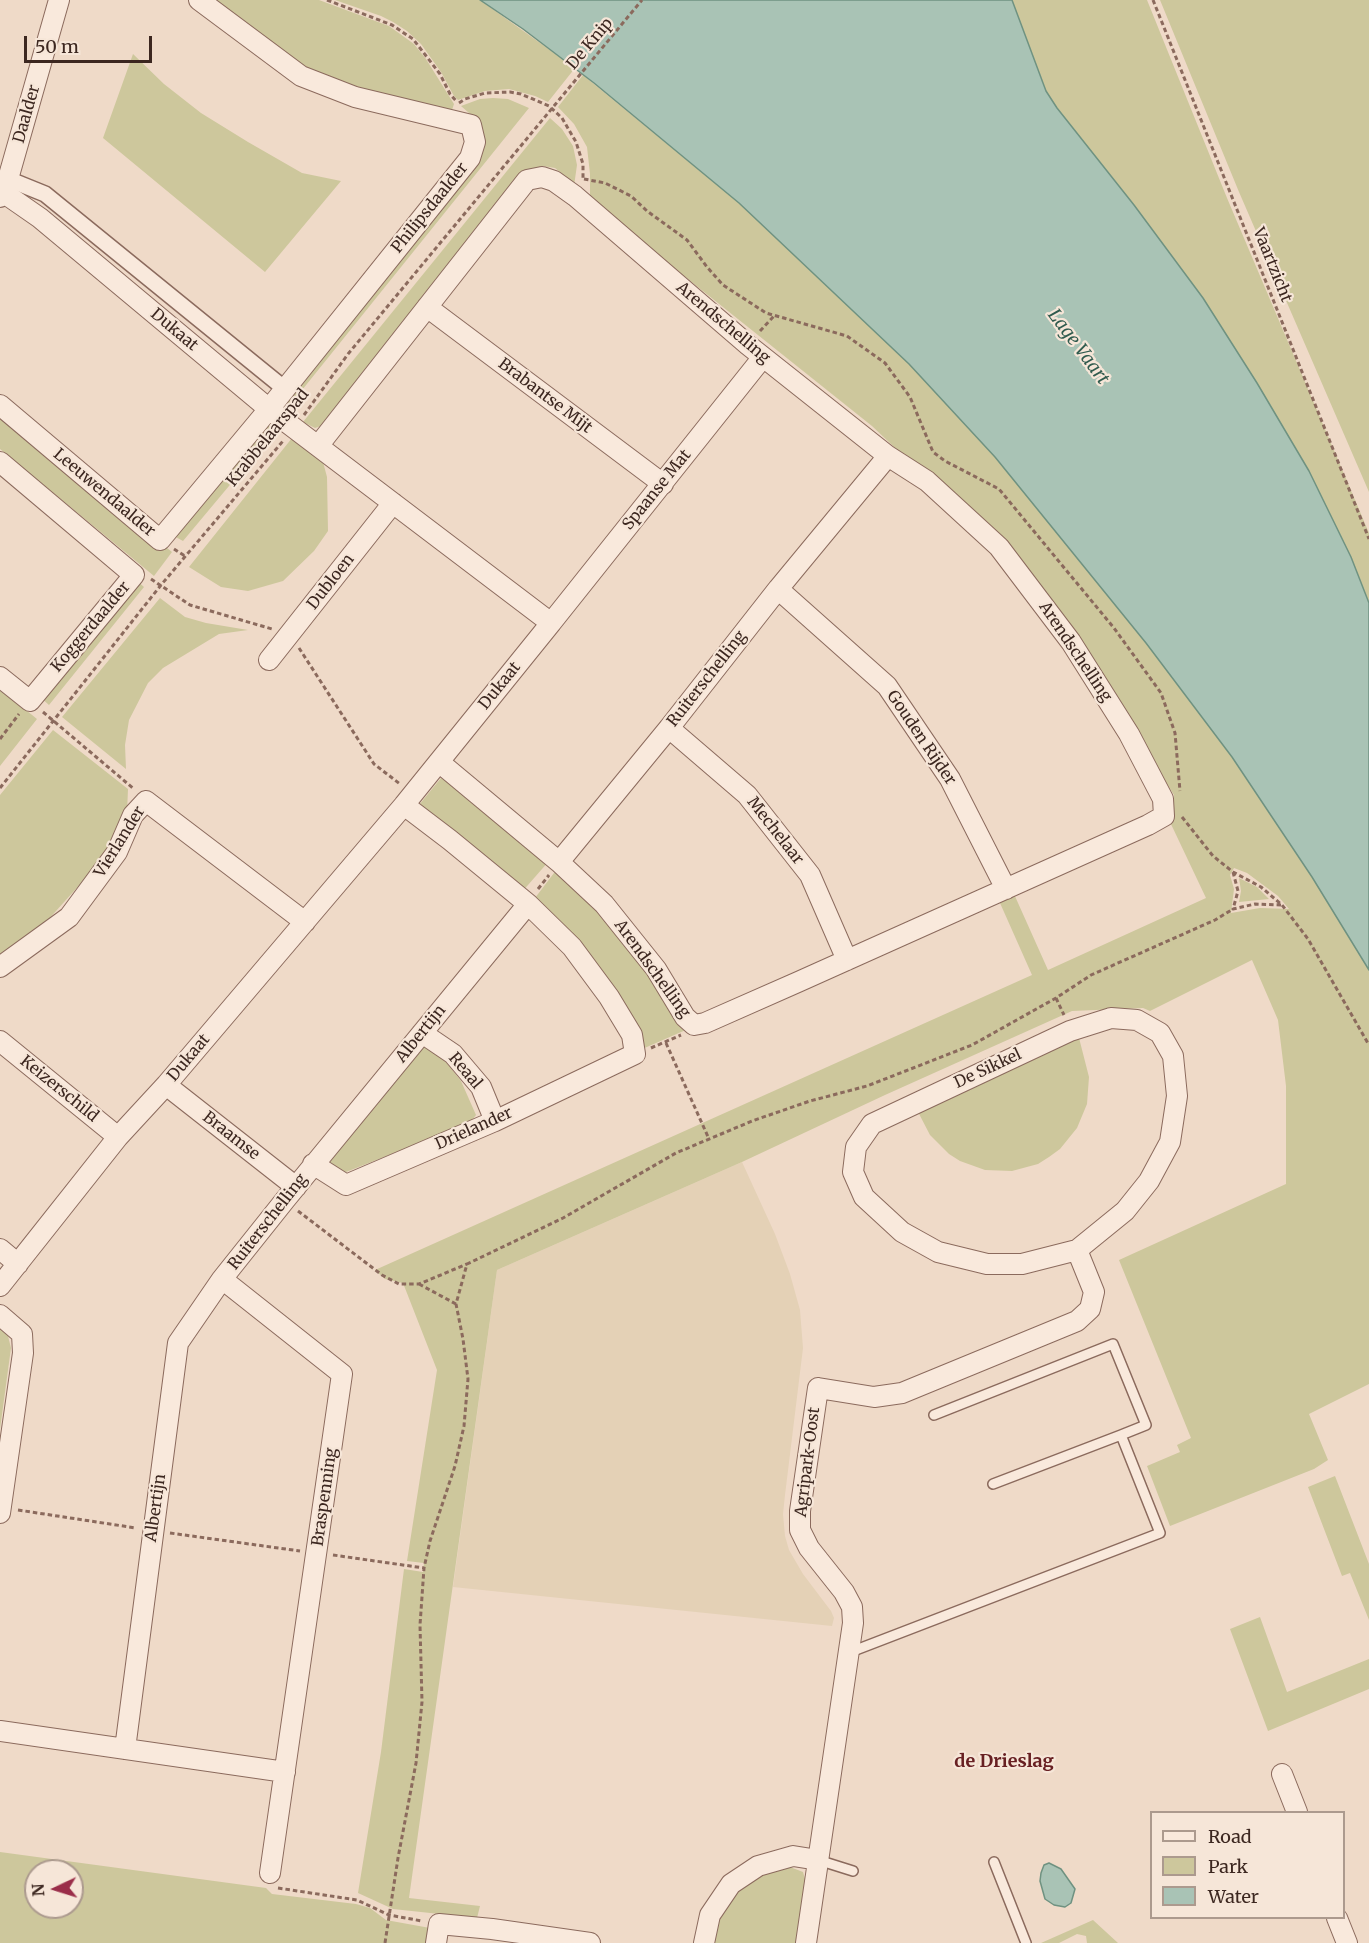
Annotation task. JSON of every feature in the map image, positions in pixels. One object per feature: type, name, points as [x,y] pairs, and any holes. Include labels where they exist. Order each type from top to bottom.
[{"type":"street","name":"Daalder","points":[[4,190],[59,0]]},
{"type":"street","name":"Philipsdaalder","points":[[199,0],[301,76],[355,97],[455,112],[471,125],[475,142],[470,158],[269,409]]},
{"type":"street","name":"Arendschelling","points":[[318,447],[527,180],[542,177],[554,182],[574,196],[755,351],[888,456],[927,481],[999,547],[1071,642],[1129,734],[1163,799],[1164,816],[847,960],[705,1023],[694,1025],[685,1017],[656,969],[633,938],[604,904],[559,862],[439,762]]},
{"type":"street","points":[[4,190],[45,194],[285,389]]},
{"type":"street","name":"Dukaat","points":[[0,1286],[118,1137],[166,1085],[404,805],[551,623],[269,409],[4,190]]},
{"type":"street","name":"Brabantse Mijt","points":[[427,307],[663,484]]},
{"type":"street","name":"Spaanse Mat","points":[[551,623],[663,484],[755,351]]},
{"type":"street","name":"Leeuwendaalder","points":[[0,405],[160,540],[269,409]]},
{"type":"street","name":"Ruiterschelling","points":[[559,862],[888,456]]},
{"type":"street","name":"Koggerdaalder","points":[[0,462],[134,575],[30,701]]},
{"type":"street","name":"Dubloen","points":[[269,660],[393,503]]},
{"type":"street","name":"Gouden Rijder","points":[[778,589],[887,686],[950,779],[1006,889]]},
{"type":"street","points":[[0,677],[30,701]]},
{"type":"street","name":"Mechelaar","points":[[669,728],[747,795],[810,875],[847,960]]},
{"type":"street","name":"Vierlander","points":[[0,967],[69,917],[117,852],[133,815],[146,801],[305,922]]},
{"type":"street","points":[[404,805],[528,904],[572,947],[609,997],[632,1035],[635,1054]]},
{"type":"street","name":"Albertijn","points":[[313,1164],[528,904]]},
{"type":"street","name":"De Sikkel","points":[[1111,1018],[1137,1020],[1160,1033],[1173,1056],[1178,1096],[1170,1142],[1149,1181],[1125,1211],[1077,1250],[1022,1264],[987,1264],[938,1252],[902,1232],[864,1197],[853,1172],[856,1147],[872,1124],[1070,1031],[1111,1018]]},
{"type":"street","name":"Reaal","points":[[422,1032],[453,1054],[481,1087],[495,1120]]},
{"type":"street","name":"Keizerschild","points":[[0,1041],[118,1137]]},
{"type":"street","name":"Drielander","points":[[313,1164],[346,1185],[495,1120],[635,1054]]},
{"type":"street","name":"Braamse","points":[[166,1085],[290,1194]]},
{"type":"street","name":"Ruiterschelling","points":[[222,1279],[313,1164]]},
{"type":"street","points":[[0,1249],[18,1264]]},
{"type":"street","name":"Agripark-Oost","points":[[806,1943],[853,1623],[852,1607],[844,1592],[809,1548],[800,1530],[800,1511],[818,1388],[874,1397],[902,1393],[1077,1322],[1090,1309],[1094,1292],[1077,1250]]},
{"type":"street","name":"Albertijn","points":[[125,1749],[178,1343],[222,1279]]},
{"type":"street","name":"Braspenning","points":[[222,1279],[342,1374],[270,1873]]},
{"type":"street","points":[[0,1315],[22,1334],[23,1353],[0,1513]]},
{"type":"street","points":[[0,1731],[285,1772]]},
{"type":"street","points":[[1282,1774],[1297,1811]]},
{"type":"street","points":[[704,1943],[710,1916],[731,1884],[758,1866],[792,1856],[818,1860]]},
{"type":"street","points":[[1338,1919],[1347,1943]]},
{"type":"street","points":[[437,1934],[492,1929],[590,1943]]},
{"type":"lane","points":[[934,1415],[1113,1344],[1146,1425],[993,1484]]},
{"type":"lane","points":[[848,1653],[1160,1533],[1121,1435]]},
{"type":"lane","points":[[818,1860],[853,1871]]},
{"type":"lane","points":[[994,1862],[1026,1943]]},
{"type":"path","points":[[327,0],[392,25],[413,39],[440,74],[450,94],[455,112]]},
{"type":"path","name":"De Knip","points":[[556,104],[642,0]]},
{"type":"path","name":"Vaartzicht","points":[[1153,0],[1369,539]]},
{"type":"path","points":[[455,112],[465,99],[485,93],[510,92],[520,94],[552,109],[572,132],[583,164],[584,179],[574,196]]},
{"type":"path","name":"Krabbelaarspad","points":[[0,788],[161,585],[294,428],[348,354],[556,104]]},
{"type":"path","points":[[755,351],[775,315]]},
{"type":"path","points":[[0,739],[30,701],[127,782],[146,801]]},
{"type":"path","points":[[1182,817],[1213,856],[1233,872],[1261,887],[1282,904],[1308,939],[1369,1045]]},
{"type":"path","points":[[528,904],[559,862]]},
{"type":"path","points":[[1233,872],[1238,891],[1233,909]]},
{"type":"path","points":[[290,1194],[382,1275],[399,1284],[419,1284],[467,1264],[563,1218],[676,1153],[810,1101],[867,1086],[972,1045],[1056,998],[1091,975],[1215,920],[1233,909],[1255,904],[1282,904]]},
{"type":"path","points":[[635,1054],[666,1043],[690,1031],[694,1025]]},
{"type":"path","points":[[666,1043],[709,1139]]},
{"type":"path","points":[[385,1943],[416,1763],[422,1702],[420,1625],[424,1568],[430,1542],[455,1466],[464,1426],[468,1379],[464,1339],[456,1304],[467,1264]]},
{"type":"path","points":[[419,1284],[456,1304]]},
{"type":"path","points":[[1,1508],[424,1568]]},
{"type":"path","points":[[270,1873],[273,1884],[279,1889],[357,1900],[437,1934]]},
{"type":"shaded area","points":[[742,1162],[775,1234],[800,1310],[803,1348],[783,1514],[785,1536],[789,1550],[803,1574],[831,1611],[834,1618],[832,1626],[453,1587],[497,1270]]},
{"type":"green space","points":[[208,0],[319,0],[389,26],[414,44],[426,59],[454,104],[451,113],[390,101],[307,70]]},
{"type":"green space","points":[[335,0],[480,0],[575,68],[548,102],[509,89],[485,91],[458,100],[421,44],[407,31],[381,16]]},
{"type":"green space","points":[[1012,0],[1147,0],[1227,198],[1369,533],[1369,603],[1351,557],[1309,471],[1257,383],[1203,298],[1046,91]]},
{"type":"green space","points":[[1160,0],[1369,0],[1369,492],[1239,192]]},
{"type":"green space","points":[[133,54],[164,84],[201,113],[248,142],[302,173],[341,181],[265,272],[103,138]]},
{"type":"green space","points":[[583,75],[739,203],[909,364],[995,457],[1146,643],[1232,757],[1312,877],[1369,970],[1369,1384],[1309,1414],[1328,1460],[1314,1469],[1170,1526],[1147,1466],[1180,1452],[1177,1445],[1191,1438],[1119,1260],[1286,1184],[1286,1086],[1278,1020],[1252,960],[1150,1011],[1143,1008],[1072,1011],[742,1162],[497,1270],[409,1898],[480,1906],[477,1918],[393,1909],[358,1893],[381,1752],[404,1569],[423,1572],[424,1563],[407,1561],[437,1370],[403,1283],[385,1279],[375,1270],[1032,975],[1000,903],[1014,894],[1048,970],[1206,898],[1170,822],[1173,819],[1174,795],[1127,721],[1011,558],[872,426],[590,201],[587,147],[574,124],[558,107]],"holes":[[[1234,868],[1247,873],[1278,896],[1289,909],[1260,908],[1231,913],[1234,889],[1230,875]]]},
{"type":"green space","points":[[480,99],[508,99],[529,108],[290,405],[283,407],[473,162],[477,120],[461,106]]},
{"type":"green space","points":[[550,118],[562,129],[573,146],[577,165],[574,186],[555,168],[543,166],[531,170],[517,184],[321,426],[315,428],[303,422]]},
{"type":"green space","points":[[0,412],[172,552],[154,576],[0,449]]},
{"type":"green space","points":[[267,419],[280,425],[183,541],[172,535]]},
{"type":"green space","points":[[292,438],[323,462],[327,477],[328,531],[314,551],[283,581],[248,591],[221,587],[189,567]]},
{"type":"green space","points":[[134,578],[144,587],[49,705],[39,696]]},
{"type":"green space","points":[[160,598],[185,617],[248,630],[219,634],[163,668],[148,683],[129,720],[125,745],[126,769],[62,717]]},
{"type":"green space","points":[[0,689],[37,719],[0,766]]},
{"type":"green space","points":[[53,730],[128,789],[127,813],[101,861],[47,921],[0,956],[0,795]]},
{"type":"green space","points":[[441,778],[448,779],[549,861],[521,893],[419,805]]},
{"type":"green space","points":[[560,870],[614,925],[688,1029],[640,1050],[535,898],[554,873]]},
{"type":"green space","points":[[1239,878],[1257,887],[1269,899],[1239,902],[1241,891]]},
{"type":"green space","points":[[1078,1034],[1089,1077],[1087,1104],[1077,1128],[1060,1149],[1049,1157],[1038,1164],[1012,1171],[985,1170],[960,1161],[949,1154],[930,1135],[916,1108]]},
{"type":"green space","points":[[425,1046],[443,1058],[461,1081],[476,1115],[470,1123],[346,1172],[333,1169],[329,1163],[329,1156],[413,1054]]},
{"type":"green space","points":[[0,1326],[8,1336],[11,1348],[0,1429]]},
{"type":"green space","points":[[1335,1476],[1369,1564],[1369,1620],[1350,1573],[1342,1576],[1308,1487]]},
{"type":"green space","points":[[1260,1617],[1287,1692],[1369,1659],[1369,1689],[1268,1731],[1230,1629]]},
{"type":"green space","points":[[0,1852],[52,1859],[24,1859],[24,1919],[84,1919],[84,1863],[266,1888],[272,1894],[356,1904],[370,1908],[386,1920],[430,1928],[428,1943],[0,1943]]},
{"type":"green space","points":[[790,1867],[803,1872],[805,1879],[796,1943],[711,1943],[712,1933],[728,1899],[752,1876]]},
{"type":"green space","points":[[1093,1920],[1118,1943],[1087,1943],[1086,1936],[1077,1934],[1059,1943],[1041,1943]]},
{"type":"water","name":"Lage Vaart","points":[[480,0],[1012,0],[1046,91],[1203,298],[1257,383],[1309,471],[1351,557],[1369,603],[1369,970],[1312,877],[1232,757],[1146,643],[995,457],[909,364],[739,203],[594,83],[523,29]]},
{"type":"water","points":[[1049,1863],[1061,1869],[1075,1889],[1071,1903],[1065,1907],[1054,1905],[1045,1899],[1040,1881],[1044,1865]]},
{"type":"district","name":"de Drieslag","points":[[1004,1762]]}]
